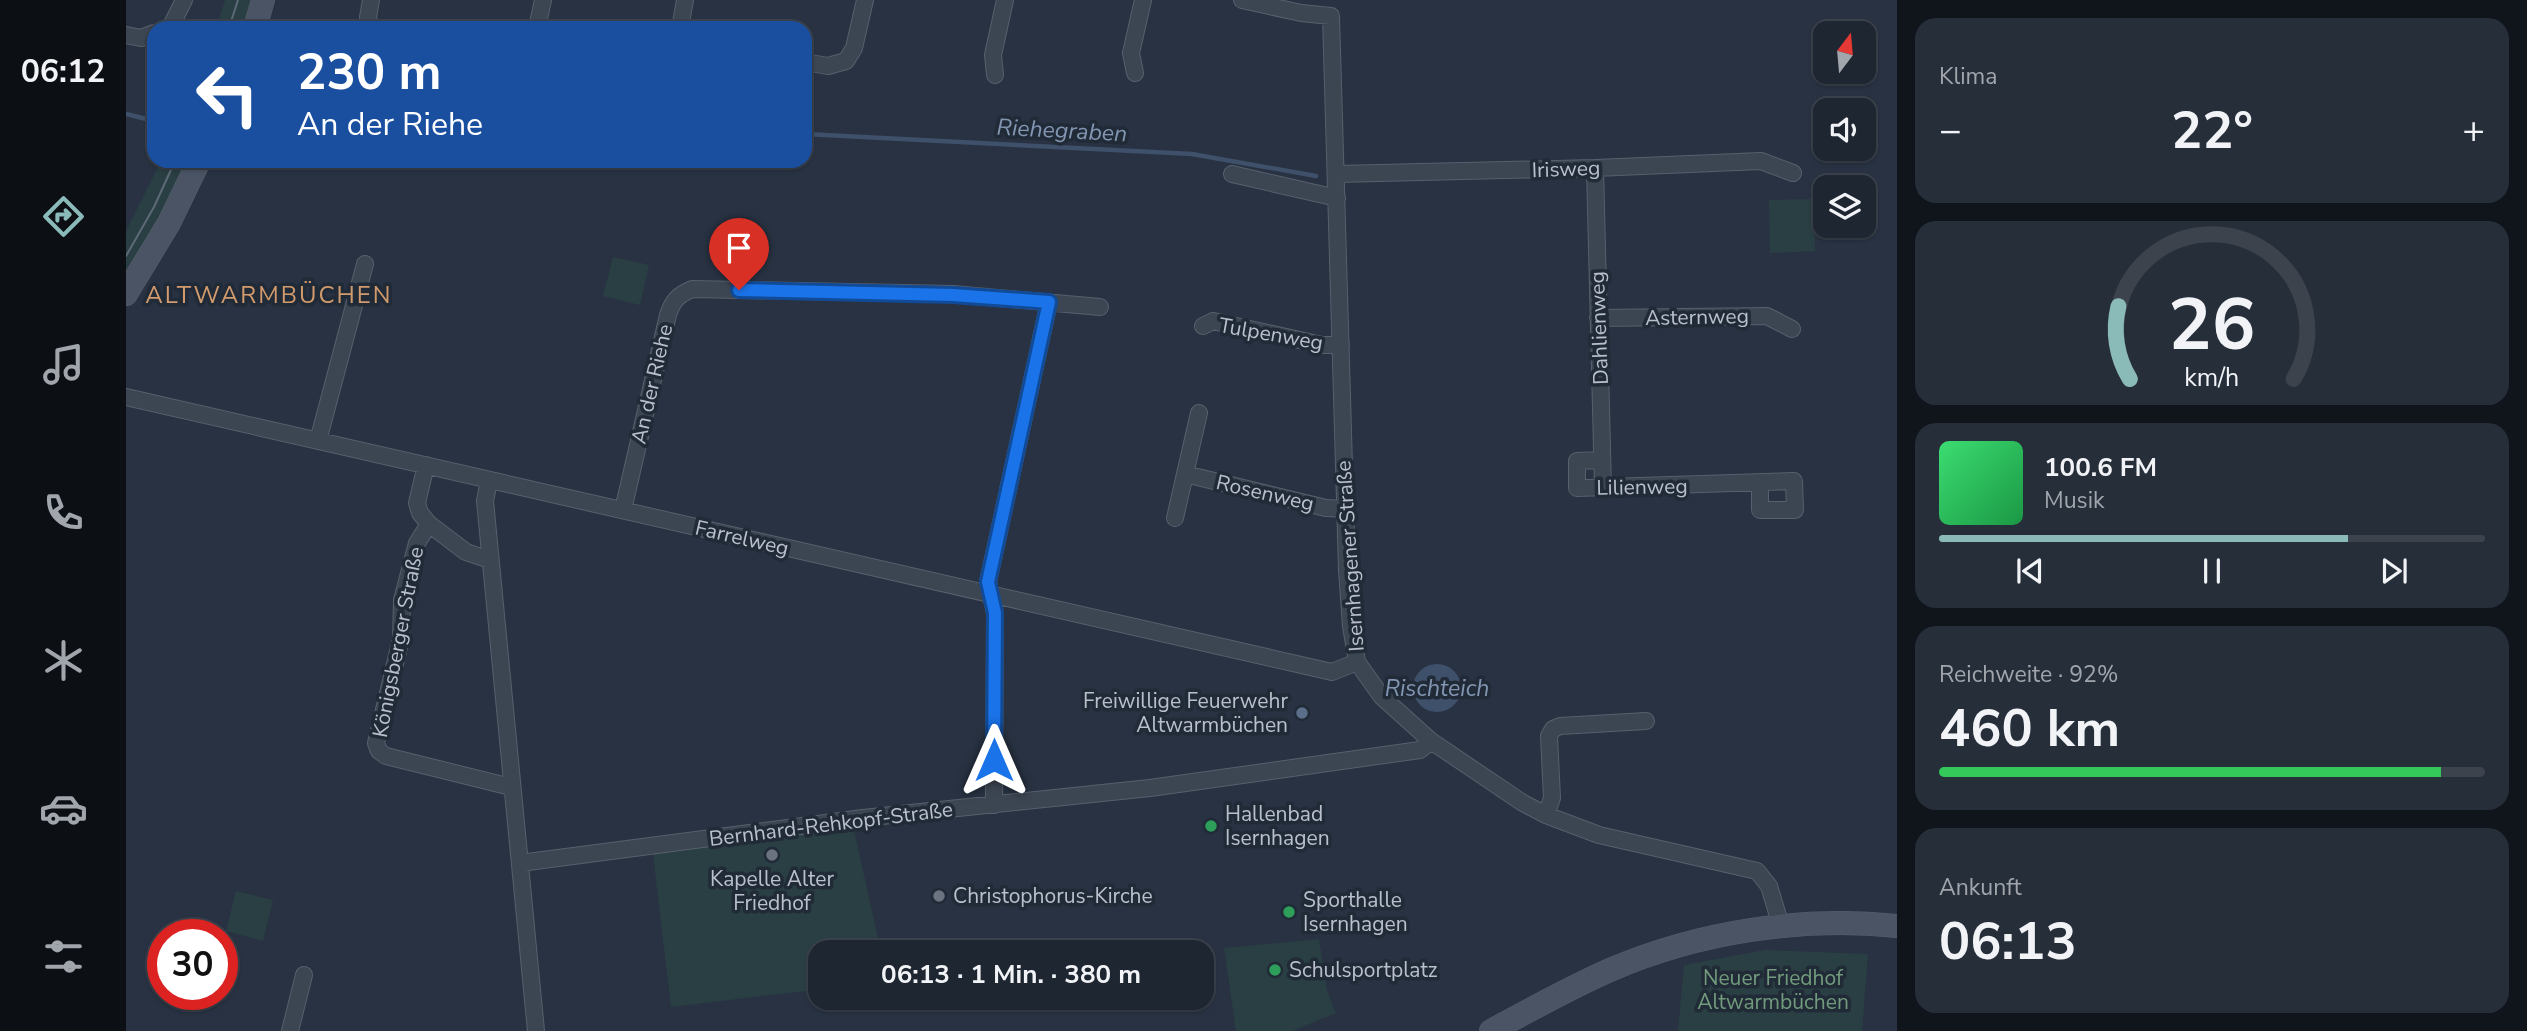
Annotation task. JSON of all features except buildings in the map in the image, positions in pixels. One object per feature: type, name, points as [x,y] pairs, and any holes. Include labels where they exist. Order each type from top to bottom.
[{"type":"main road","points":[[257,21],[262,0]]},
{"type":"main road","points":[[126,294],[169,223],[196,168]]},
{"type":"main road","points":[[1491,1031],[1610,970],[1705,939],[1781,926],[1826,923],[1897,926]]},
{"type":"street","points":[[173,21],[184,0]]},
{"type":"street","points":[[369,21],[371,0]]},
{"type":"street","points":[[538,21],[543,0]]},
{"type":"street","points":[[681,21],[685,0]]},
{"type":"street","points":[[812,63],[828,66],[846,61],[854,48],[864,0]]},
{"type":"street","points":[[995,75],[993,55],[1005,0]]},
{"type":"street","points":[[1135,73],[1131,53],[1143,0]]},
{"type":"street","name":"Isernhagener Straße","points":[[1242,0],[1301,13],[1331,16],[1345,509],[1349,598],[1357,663],[1382,697],[1431,741],[1546,816],[1599,835],[1758,872],[1769,886],[1781,926]]},
{"type":"street","points":[[126,35],[141,38],[147,36]]},
{"type":"street","name":"Irisweg","points":[[1336,174],[1761,161],[1793,173]]},
{"type":"street","name":"Dahlienweg","points":[[1595,168],[1603,488]]},
{"type":"street","points":[[1232,174],[1337,198]]},
{"type":"street","points":[[318,441],[365,264]]},
{"type":"street","name":"An der Riehe","points":[[623,510],[668,315],[672,302],[680,294],[692,289],[948,294],[1100,307]]},
{"type":"street","points":[[994,805],[995,613],[988,582],[1049,302]]},
{"type":"street","name":"Asternweg","points":[[1598,318],[1767,316],[1792,329]]},
{"type":"street","name":"Tulpenweg","points":[[1203,326],[1213,321],[1322,345],[1340,345]]},
{"type":"street","name":"Farrelweg","points":[[126,397],[1332,672],[1357,663]]},
{"type":"street","points":[[1175,518],[1199,413]]},
{"type":"street","name":"Lilienweg","points":[[1602,460],[1577,461],[1577,488],[1759,483]]},
{"type":"street","name":"Königsberger Straße","points":[[426,465],[417,503],[420,513],[429,524],[466,552],[490,560]]},
{"type":"street","name":"Rosenweg","points":[[1185,474],[1326,508],[1345,509]]},
{"type":"street","points":[[489,480],[485,501],[490,560],[536,1031]]},
{"type":"street","name":"Königsberger Straße","points":[[429,524],[416,543],[402,600],[401,639],[376,743],[379,751],[386,756],[511,787]]},
{"type":"street","points":[[1546,816],[1552,798],[1549,736],[1553,730],[1560,726],[1646,721]]},
{"type":"street","name":"Bernhard-Rehkopf-Straße","points":[[520,863],[863,818],[1150,788],[1420,750],[1431,741]]},
{"type":"street","points":[[290,1031],[304,975]]},
{"type":"green space","points":[[225,0],[254,0],[248,21],[218,21]]},
{"type":"green space","points":[[158,168],[190,168],[126,281],[126,231]]},
{"type":"green space","points":[[1813,199],[1815,251],[1770,253],[1769,200]]},
{"type":"green space","points":[[613,257],[649,265],[640,305],[603,296]]},
{"type":"green space","points":[[853,826],[878,940],[808,940],[808,991],[671,1007],[653,854]]},
{"type":"green space","points":[[236,891],[273,900],[263,941],[238,934],[238,919],[229,919]]},
{"type":"green space","name":"Schulsportplatz","points":[[1319,939],[1327,991],[1336,1013],[1292,1031],[1236,1031],[1224,948]]},
{"type":"green space","name":"Neuer Friedhof Altwarmbüchen","points":[[1765,950],[1868,954],[1862,1031],[1678,1031],[1684,965]]},
{"type":"water","name":"Rischteich","points":[[1437,664],[1454,671],[1461,688],[1454,705],[1437,712],[1420,705],[1413,688],[1420,671]]},
{"type":"waterway","name":"Riehegraben","points":[[126,114],[147,119]]},
{"type":"waterway","name":"Riehegraben","points":[[812,134],[1192,154],[1316,176]]},
{"type":"tram line","points":[[231,21],[238,0]]},
{"type":"tram line","points":[[126,256],[154,207],[172,168]]},
{"type":"place","name":"Freiwillige Feuerwehr Altwarmbüchen","points":[[1302,713]]},
{"type":"place","name":"Hallenbad Isernhagen","points":[[1211,826]]},
{"type":"place","name":"Kapelle Alter Friedhof","points":[[772,855]]},
{"type":"place","name":"Christophorus-Kirche","points":[[939,896]]},
{"type":"place","name":"Sporthalle Isernhagen","points":[[1289,912]]},
{"type":"place","name":"Schulsportplatz","points":[[1275,970]]},
{"type":"district","name":"ALTWARMBÜCHEN","points":[[269,295]]},
{"type":"route","points":[[739,290],[953,295],[1049,302],[988,582],[995,613],[994,760]]}]
